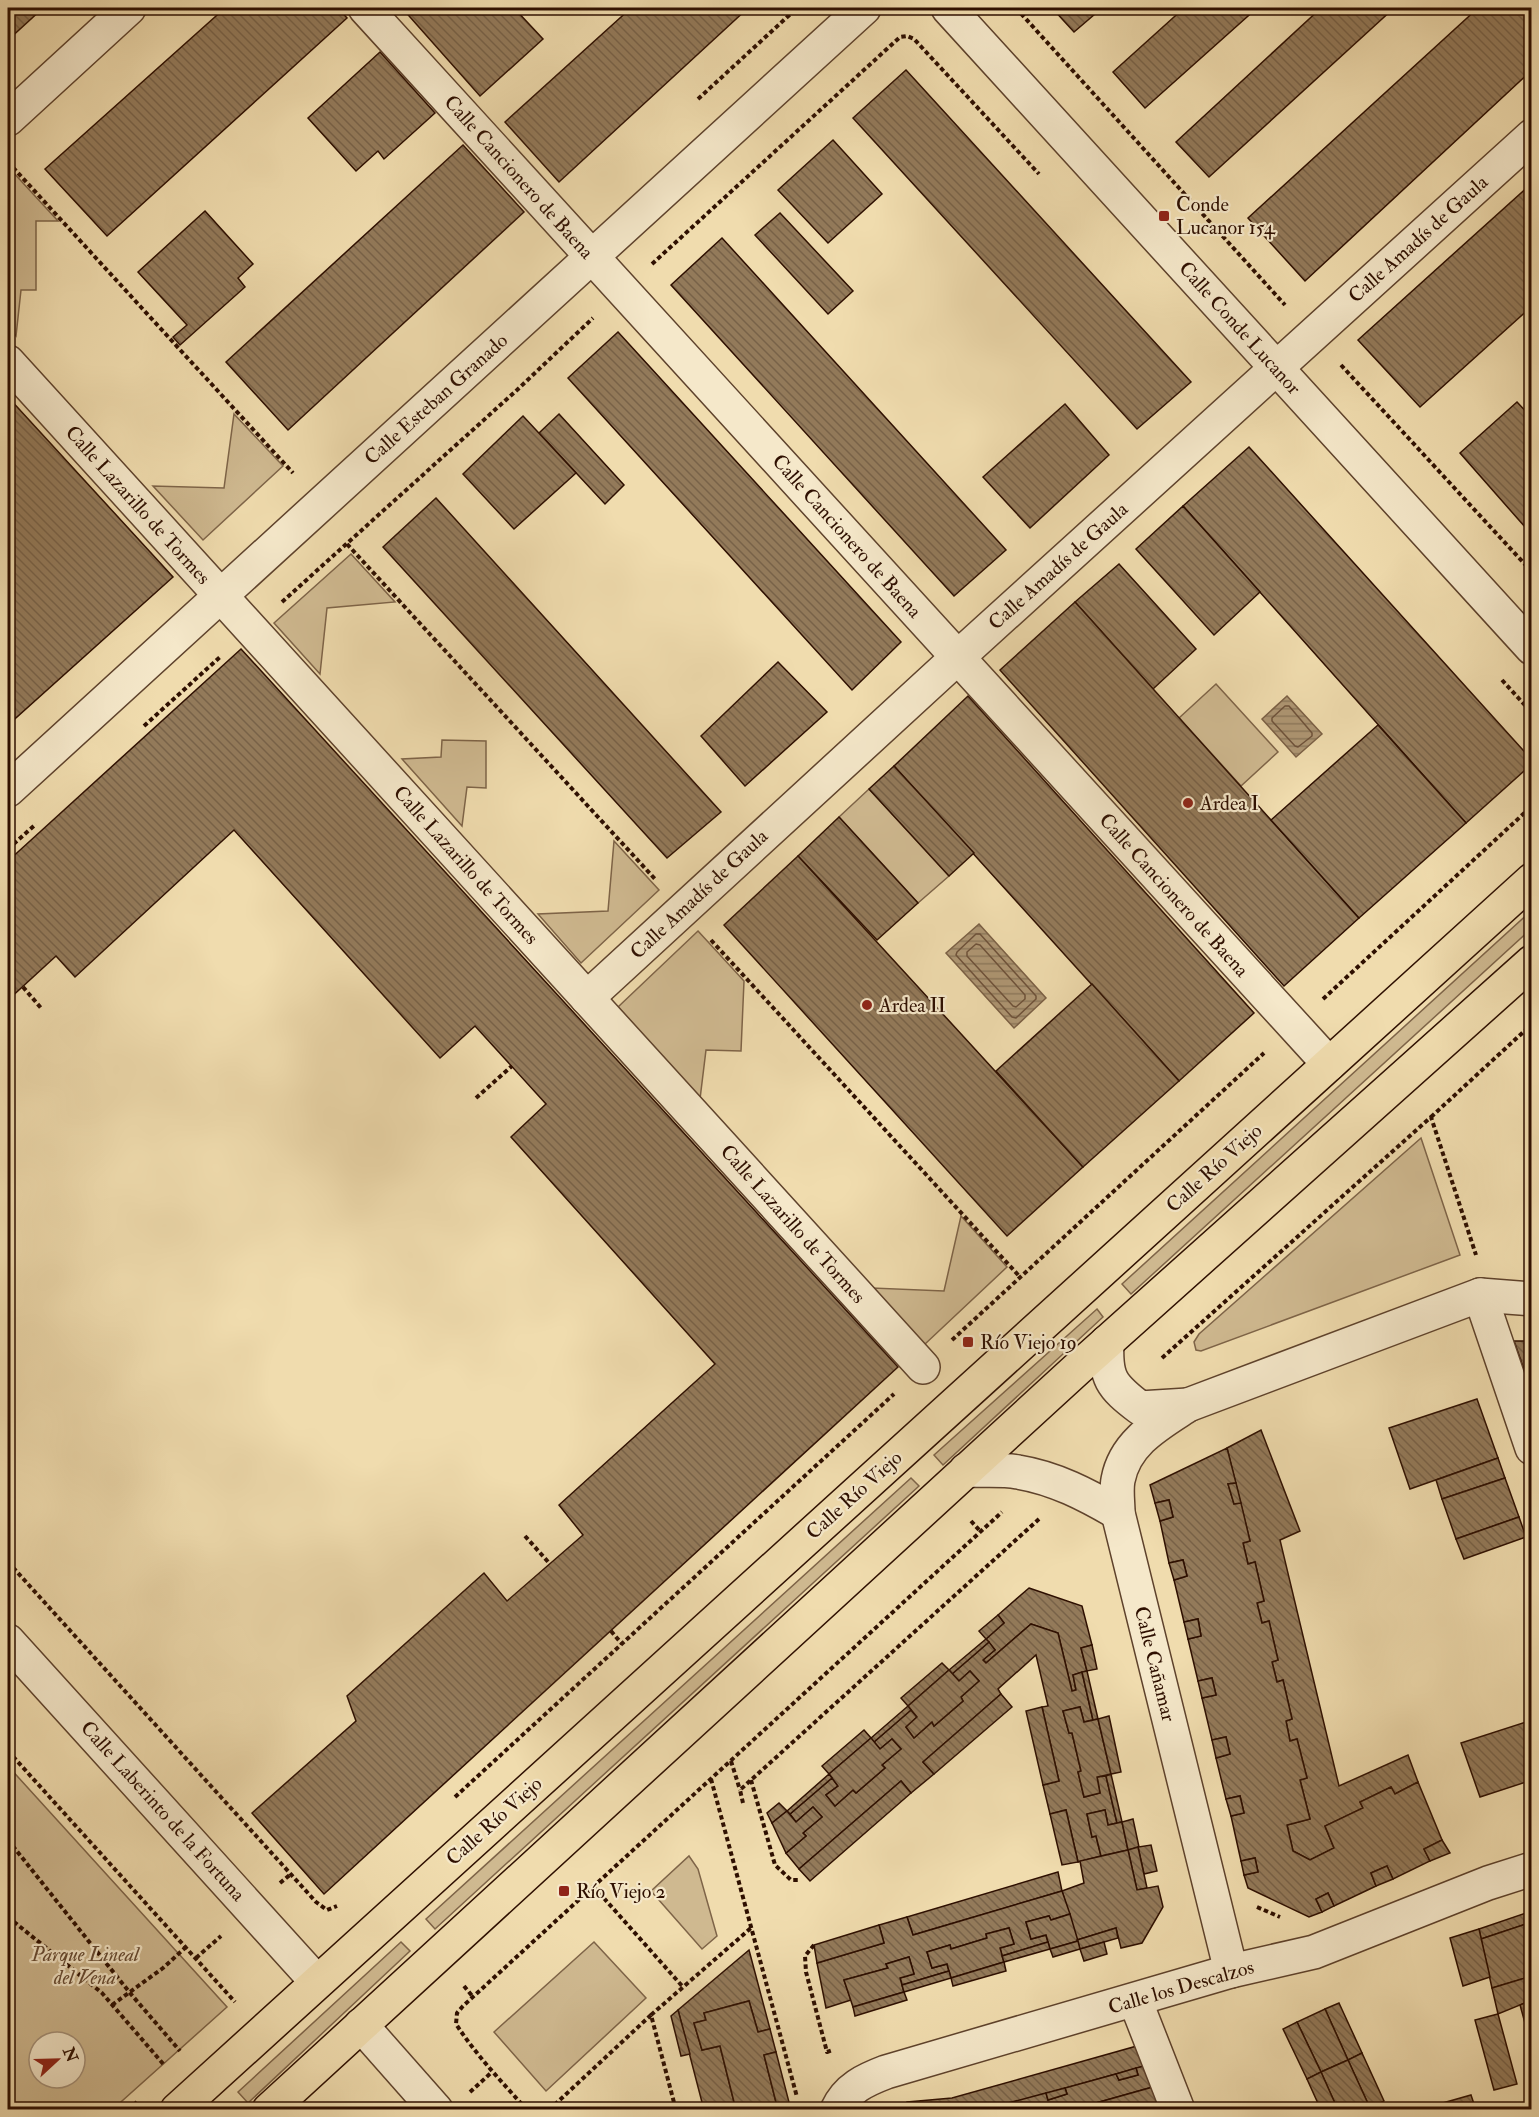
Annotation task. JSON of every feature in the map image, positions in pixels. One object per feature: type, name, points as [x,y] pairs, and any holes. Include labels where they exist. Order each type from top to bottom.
[{"type":"main road","name":"Calle Río Viejo","points":[[177,2109],[1532,880]]},
{"type":"main road","points":[[269,2109],[1119,1331],[1532,962]]},
{"type":"street","points":[[8,119],[129,8]]},
{"type":"street","name":"Calle Cancionero de Baena","points":[[365,8],[1329,1064]]},
{"type":"street","name":"Calle Esteban Granado","points":[[8,790],[864,8]]},
{"type":"street","name":"Calle Conde Lucanor","points":[[948,8],[1532,648]]},
{"type":"street","name":"Calle Amadís de Gaula","points":[[587,998],[957,657],[1532,136]]},
{"type":"street","name":"Calle Lazarillo de Tormes","points":[[8,362],[923,1367]]},
{"type":"street","points":[[1480,1295],[1532,1448]]},
{"type":"street","points":[[966,1470],[1017,1471],[1085,1494],[1118,1513],[1118,1480],[1128,1454],[1147,1432],[1188,1405],[1480,1295],[1532,1299]]},
{"type":"street","points":[[1119,1331],[1106,1365],[1112,1382],[1125,1397],[1140,1408],[1188,1405]]},
{"type":"street","name":"Calle Cañamar","points":[[1118,1513],[1231,1971]]},
{"type":"street","name":"Calle Laberinto de la Fortuna","points":[[8,1641],[317,1982]]},
{"type":"street","name":"Calle los Descalzos","points":[[837,2109],[842,2099],[860,2082],[886,2072],[1231,1971],[1314,1952],[1488,1883],[1532,1869]]},
{"type":"street","points":[[1135,2000],[1178,2109]]},
{"type":"street","points":[[361,2025],[436,2109]]},
{"type":"path","points":[[1016,8],[1313,336],[1532,572]]},
{"type":"path","points":[[138,731],[517,390],[622,290],[900,37],[907,36],[914,39],[1045,180]]},
{"type":"path","points":[[8,162],[296,476]]},
{"type":"path","points":[[347,544],[1020,1277]]},
{"type":"path","points":[[447,1805],[1532,806]]},
{"type":"path","points":[[8,849],[42,818]]},
{"type":"path","points":[[23,987],[41,1008]]},
{"type":"path","points":[[1162,1358],[1431,1118],[1532,1024]]},
{"type":"path","points":[[476,1098],[512,1066]]},
{"type":"path","points":[[1431,1118],[1479,1262]]},
{"type":"path","points":[[1060,1239],[1093,1278]]},
{"type":"path","points":[[1119,1331],[1169,1363]]},
{"type":"path","points":[[527,2109],[469,2044],[456,2024],[458,2013],[468,2001],[1010,1505]]},
{"type":"path","points":[[740,1790],[1042,1517]]},
{"type":"path","points":[[525,1536],[550,1564]]},
{"type":"path","points":[[8,1562],[316,1902],[327,1910],[337,1906],[345,1899]]},
{"type":"path","points":[[611,1631],[622,1644]]},
{"type":"path","points":[[8,1751],[196,1958]]},
{"type":"path","points":[[731,1761],[743,1803]]},
{"type":"path","points":[[711,1779],[798,2098]]},
{"type":"path","points":[[751,1780],[775,1865],[791,1880],[799,1880]]},
{"type":"path","points":[[8,1840],[165,2035]]},
{"type":"path","points":[[594,1887],[683,1987]]},
{"type":"path","points":[[1256,1906],[1284,1919]]},
{"type":"path","points":[[8,1917],[102,1993],[170,2072]]},
{"type":"path","points":[[549,2109],[651,2015],[751,1928]]},
{"type":"path","points":[[814,1945],[805,1956],[806,1972],[827,2052],[838,2049]]},
{"type":"path","points":[[112,2006],[163,1968],[186,1947]]},
{"type":"path","points":[[651,2015],[676,2109]]},
{"type":"path","points":[[334,2105],[351,2103],[369,2109]]},
{"type":"green space","points":[[11,170],[58,221],[36,221],[36,290],[21,290],[16,336],[8,327],[8,174]]},
{"type":"green space","points":[[234,414],[283,466],[203,540],[153,486],[224,488]]},
{"type":"green space","points":[[351,554],[395,602],[327,608],[320,674],[274,623]]},
{"type":"green space","points":[[1216,684],[1278,752],[1241,786],[1179,718]]},
{"type":"green space","points":[[442,740],[486,741],[486,788],[467,787],[462,826],[402,759],[441,757]]},
{"type":"green space","points":[[869,789],[949,876],[918,903],[839,817]]},
{"type":"green space","points":[[614,841],[659,890],[581,963],[538,914],[608,911]]},
{"type":"green space","points":[[1531,911],[1531,929],[1131,1294],[1122,1284]]},
{"type":"green space","points":[[698,931],[744,981],[741,1051],[706,1050],[700,1099],[618,1007]]},
{"type":"green space","points":[[1421,1138],[1460,1255],[1201,1351],[1196,1350],[1194,1342],[1199,1334]]},
{"type":"green space","points":[[961,1216],[1007,1267],[924,1345],[873,1288],[944,1291]]},
{"type":"green space","points":[[1097,1309],[1103,1317],[943,1465],[934,1455]]},
{"type":"green space","points":[[911,1478],[919,1486],[435,1929],[426,1919]]},
{"type":"green space","name":"Parque Lineal del Vena","points":[[8,1766],[227,2007],[113,2109],[8,2109]]},
{"type":"green space","points":[[689,1856],[698,1869],[717,1936],[702,1949],[651,1891]]},
{"type":"green space","points":[[401,1942],[410,1951],[248,2103],[238,2092]]},
{"type":"green space","points":[[594,1942],[646,1998],[546,2091],[494,2032]]},
{"type":"water","points":[[1287,696],[1322,734],[1296,757],[1262,719]]},
{"type":"water","points":[[979,924],[1046,998],[1014,1028],[946,953]]},
{"type":"building","points":[[8,8],[43,8],[8,40]]},
{"type":"building","points":[[225,8],[338,8],[347,18],[107,236],[45,169]]},
{"type":"building","points":[[402,8],[514,8],[543,39],[480,96]]},
{"type":"building","points":[[631,8],[748,8],[559,182],[505,122]]},
{"type":"building","points":[[1052,8],[1102,8],[1074,32]]},
{"type":"building","points":[[1184,8],[1257,8],[1145,108],[1113,72]]},
{"type":"building","points":[[1321,8],[1394,8],[1209,177],[1176,142]]},
{"type":"building","points":[[1478,8],[1532,8],[1532,70],[1305,281],[1248,218]]},
{"type":"building","points":[[380,52],[435,113],[384,159],[378,151],[356,171],[308,118]]},
{"type":"building","points":[[906,70],[1191,382],[1137,429],[853,118]]},
{"type":"building","points":[[833,140],[882,194],[828,243],[778,190]]},
{"type":"building","points":[[463,145],[524,212],[288,430],[226,362]]},
{"type":"building","points":[[1532,183],[1532,306],[1420,407],[1358,340]]},
{"type":"building","points":[[205,211],[253,264],[238,278],[245,287],[180,345],[173,337],[187,325],[138,272]]},
{"type":"building","points":[[780,213],[853,291],[828,314],[755,235]]},
{"type":"building","points":[[722,238],[1006,550],[954,596],[671,285]]},
{"type":"building","points":[[618,332],[901,642],[852,690],[568,378]]},
{"type":"building","points":[[8,397],[173,577],[8,725]]},
{"type":"building","points":[[1517,402],[1532,418],[1532,535],[1460,453]]},
{"type":"building","points":[[1065,404],[1109,455],[1030,528],[983,477]]},
{"type":"building","points":[[559,414],[624,485],[605,504],[539,433]]},
{"type":"building","points":[[523,416],[576,473],[514,529],[463,474]]},
{"type":"building","points":[[1249,447],[1532,760],[1532,764],[1466,823],[1183,506]]},
{"type":"building","points":[[436,498],[721,812],[667,858],[383,547]]},
{"type":"building","points":[[1183,506],[1260,592],[1214,635],[1136,549]]},
{"type":"building","points":[[1119,564],[1196,649],[1153,689],[1075,602]]},
{"type":"building","name":"Ardea I","points":[[1075,602],[1359,918],[1284,986],[1000,670]]},
{"type":"building","points":[[241,649],[898,1367],[324,1894],[252,1813],[356,1721],[347,1696],[484,1573],[507,1601],[583,1535],[559,1505],[715,1364],[511,1137],[546,1104],[475,1026],[440,1058],[234,830],[75,977],[56,956],[8,1000],[8,861]]},
{"type":"building","points":[[778,662],[827,712],[745,786],[701,736]]},
{"type":"building","points":[[968,696],[1254,1013],[1179,1081],[894,766]]},
{"type":"building","points":[[1378,725],[1466,823],[1359,918],[1271,820]]},
{"type":"building","points":[[894,766],[974,853],[949,876],[869,789]]},
{"type":"building","points":[[839,817],[918,903],[877,940],[798,856]]},
{"type":"building","name":"Ardea II","points":[[798,856],[1083,1167],[1007,1236],[724,925]]},
{"type":"building","points":[[1092,984],[1179,1081],[1083,1167],[996,1071]]},
{"type":"building","points":[[1514,1341],[1532,1341],[1532,1392]]},
{"type":"building","points":[[1477,1399],[1498,1458],[1410,1489],[1389,1428]]},
{"type":"building","points":[[1261,1430],[1300,1531],[1280,1540],[1339,1786],[1408,1755],[1418,1782],[1395,1794],[1391,1787],[1360,1802],[1363,1808],[1325,1826],[1334,1848],[1310,1860],[1293,1851],[1287,1825],[1310,1819],[1300,1780],[1307,1778],[1297,1739],[1290,1741],[1286,1721],[1292,1719],[1283,1680],[1277,1682],[1272,1662],[1278,1660],[1269,1621],[1262,1623],[1257,1603],[1264,1601],[1255,1562],[1248,1564],[1243,1543],[1250,1541],[1227,1448]]},
{"type":"building","points":[[1227,1448],[1236,1483],[1228,1484],[1234,1504],[1241,1503],[1250,1541],[1243,1543],[1248,1564],[1255,1562],[1264,1601],[1257,1603],[1262,1623],[1269,1621],[1278,1660],[1272,1662],[1277,1682],[1283,1680],[1292,1719],[1286,1721],[1290,1741],[1297,1739],[1307,1778],[1300,1780],[1310,1819],[1287,1825],[1293,1851],[1310,1860],[1334,1848],[1325,1826],[1363,1808],[1360,1802],[1391,1787],[1395,1794],[1418,1782],[1442,1840],[1424,1849],[1430,1861],[1393,1879],[1387,1866],[1371,1873],[1376,1886],[1334,1906],[1328,1893],[1316,1899],[1322,1912],[1309,1917],[1248,1888],[1244,1875],[1258,1872],[1255,1858],[1241,1861],[1231,1816],[1244,1813],[1240,1796],[1226,1799],[1216,1758],[1230,1754],[1226,1737],[1212,1740],[1202,1698],[1216,1695],[1212,1678],[1198,1681],[1188,1639],[1201,1636],[1198,1619],[1184,1622],[1174,1580],[1187,1576],[1183,1560],[1169,1563],[1160,1521],[1173,1517],[1169,1500],[1155,1503],[1150,1485]]},
{"type":"building","points":[[1498,1458],[1505,1478],[1442,1499],[1436,1480]]},
{"type":"building","points":[[1505,1478],[1519,1517],[1456,1539],[1442,1499]]},
{"type":"building","points":[[1236,1483],[1241,1503],[1234,1504],[1228,1484]]},
{"type":"building","points":[[1169,1500],[1173,1517],[1160,1521],[1155,1503]]},
{"type":"building","points":[[1519,1517],[1526,1537],[1464,1559],[1456,1539]]},
{"type":"building","points":[[1183,1560],[1187,1576],[1174,1580],[1169,1563]]},
{"type":"building","points":[[1029,1588],[1082,1606],[1092,1645],[1081,1648],[1087,1671],[1073,1675],[1076,1690],[1072,1691],[1058,1633],[1031,1624],[986,1663],[983,1660],[995,1650],[986,1639],[1004,1623],[998,1615]]},
{"type":"building","points":[[998,1615],[1004,1623],[986,1639],[979,1631]]},
{"type":"building","points":[[1198,1619],[1201,1636],[1188,1639],[1184,1622]]},
{"type":"building","points":[[1031,1624],[1058,1633],[1072,1691],[1076,1690],[1073,1675],[1082,1672],[1093,1720],[1084,1722],[1080,1707],[1063,1711],[1069,1733],[1072,1733],[1081,1771],[1078,1772],[1084,1797],[1100,1793],[1097,1777],[1106,1776],[1117,1823],[1108,1825],[1105,1810],[1087,1814],[1092,1837],[1096,1836],[1101,1856],[1078,1862],[1066,1810],[1050,1814],[1043,1785],[1059,1781],[1042,1707],[1048,1706],[1036,1655],[998,1689],[1001,1694],[923,1762],[934,1774],[911,1793],[901,1781],[799,1869],[786,1853],[806,1836],[803,1833],[822,1817],[813,1807],[796,1822],[790,1814],[832,1778],[838,1786],[826,1795],[835,1806],[853,1790],[856,1793],[885,1768],[882,1765],[901,1749],[892,1739],[880,1749],[874,1742],[911,1710],[917,1717],[906,1727],[914,1738],[932,1722],[934,1726],[963,1701],[961,1697],[979,1681],[970,1671],[959,1681],[952,1674],[989,1642],[995,1650],[983,1660],[986,1663]]},
{"type":"building","points":[[986,1639],[989,1642],[952,1674],[949,1670]]},
{"type":"building","points":[[1092,1645],[1097,1669],[1087,1671],[1081,1648]]},
{"type":"building","points":[[942,1663],[949,1670],[908,1706],[901,1698]]},
{"type":"building","points":[[949,1670],[959,1681],[970,1671],[979,1681],[961,1697],[963,1701],[934,1726],[932,1722],[914,1738],[906,1727],[917,1717],[908,1706]]},
{"type":"building","points":[[1087,1671],[1098,1719],[1093,1720],[1082,1672]]},
{"type":"building","points":[[1212,1678],[1216,1695],[1202,1698],[1198,1681]]},
{"type":"building","points":[[1001,1694],[1012,1707],[934,1774],[923,1762]]},
{"type":"building","points":[[908,1706],[911,1710],[874,1742],[871,1738]]},
{"type":"building","points":[[1042,1707],[1059,1781],[1043,1785],[1026,1711]]},
{"type":"building","points":[[1080,1707],[1084,1722],[1098,1719],[1111,1774],[1097,1777],[1100,1793],[1084,1797],[1078,1772],[1081,1771],[1072,1733],[1069,1733],[1063,1711]]},
{"type":"building","points":[[1109,1716],[1121,1772],[1111,1774],[1098,1719]]},
{"type":"building","points":[[1532,1720],[1532,1780],[1480,1797],[1461,1743]]},
{"type":"building","points":[[864,1730],[871,1738],[829,1774],[822,1766]]},
{"type":"building","points":[[1226,1737],[1230,1754],[1216,1758],[1212,1740]]},
{"type":"building","points":[[871,1738],[880,1749],[892,1739],[901,1749],[882,1765],[885,1768],[856,1793],[853,1790],[835,1806],[826,1795],[838,1786],[829,1774]]},
{"type":"building","points":[[829,1774],[832,1778],[790,1814],[787,1811]]},
{"type":"building","points":[[1111,1774],[1122,1822],[1117,1823],[1106,1776]]},
{"type":"building","points":[[901,1781],[911,1793],[810,1881],[799,1869]]},
{"type":"building","points":[[1240,1796],[1244,1813],[1231,1816],[1226,1799]]},
{"type":"building","points":[[779,1803],[787,1811],[772,1823],[767,1813]]},
{"type":"building","points":[[813,1807],[822,1817],[803,1833],[806,1836],[786,1853],[772,1823],[787,1811],[796,1822]]},
{"type":"building","points":[[1066,1810],[1078,1862],[1062,1865],[1050,1814]]},
{"type":"building","points":[[1105,1810],[1108,1825],[1122,1822],[1128,1850],[1101,1856],[1096,1836],[1092,1837],[1087,1814]]},
{"type":"building","points":[[1133,1819],[1139,1847],[1128,1850],[1122,1822]]},
{"type":"building","points":[[1442,1840],[1450,1853],[1430,1861],[1424,1849]]},
{"type":"building","points":[[1151,1845],[1157,1871],[1144,1874],[1138,1847]]},
{"type":"building","points":[[1138,1847],[1147,1888],[1137,1890],[1128,1850]]},
{"type":"building","points":[[1128,1850],[1137,1890],[1158,1886],[1163,1907],[1142,1943],[1121,1948],[1116,1928],[1077,1940],[1062,1891],[1084,1883],[1080,1861]]},
{"type":"building","points":[[1255,1858],[1258,1872],[1244,1875],[1241,1861]]},
{"type":"building","points":[[1387,1866],[1393,1879],[1376,1886],[1371,1873]]},
{"type":"building","points":[[1058,1872],[1062,1891],[913,1935],[907,1917]]},
{"type":"building","points":[[1062,1891],[1070,1914],[1051,1920],[1049,1916],[1026,1922],[1031,1939],[1046,1935],[1048,1942],[1002,1956],[1000,1948],[1014,1944],[1009,1928],[986,1934],[987,1938],[951,1949],[950,1945],[927,1952],[932,1968],[947,1964],[949,1971],[902,1985],[900,1978],[914,1974],[909,1957],[886,1964],[888,1968],[844,1980],[851,2000],[826,2008],[817,1963],[884,1943],[879,1925],[907,1917],[913,1935]]},
{"type":"building","points":[[1328,1893],[1334,1906],[1322,1912],[1316,1899]]},
{"type":"building","points":[[1532,1911],[1532,1922],[1481,1939],[1479,1929]]},
{"type":"building","points":[[1070,1914],[1078,1941],[1050,1949],[1046,1935],[1031,1939],[1026,1922],[1049,1916],[1051,1920]]},
{"type":"building","points":[[1532,1922],[1532,1976],[1492,1988],[1481,1939]]},
{"type":"building","points":[[879,1925],[884,1943],[817,1963],[814,1945]]},
{"type":"building","points":[[1009,1928],[1014,1944],[1000,1948],[1004,1962],[951,1978],[947,1964],[932,1968],[927,1952],[950,1945],[951,1949],[987,1938],[986,1934]]},
{"type":"building","points":[[1116,1928],[1118,1938],[1080,1949],[1077,1940]]},
{"type":"building","points":[[1479,1929],[1490,1977],[1463,1986],[1450,1938]]},
{"type":"building","points":[[1078,1941],[1080,1949],[1053,1957],[1050,1949]]},
{"type":"building","points":[[1048,1942],[1050,1949],[1004,1962],[1002,1956]]},
{"type":"building","points":[[1104,1942],[1107,1954],[1084,1961],[1080,1949]]},
{"type":"building","points":[[749,1950],[770,2029],[758,2032],[749,2001],[704,2013],[706,2020],[694,2023],[702,2050],[720,2046],[736,2110],[704,2110],[678,2010]]},
{"type":"building","points":[[909,1957],[914,1974],[900,1978],[904,1992],[853,2007],[844,1980],[888,1968],[886,1964]]},
{"type":"building","points":[[1004,1962],[1006,1971],[953,1986],[951,1978]]},
{"type":"building","points":[[949,1971],[951,1978],[904,1992],[902,1985]]},
{"type":"building","points":[[1532,1976],[1532,2000],[1498,2014],[1492,1988]]},
{"type":"building","points":[[904,1992],[907,2000],[855,2016],[853,2007]]},
{"type":"building","points":[[1532,2000],[1532,2030],[1525,2023],[1520,2005]]},
{"type":"building","points":[[749,2001],[758,2032],[770,2029],[776,2052],[764,2055],[778,2110],[736,2110],[720,2046],[702,2050],[694,2023],[706,2020],[704,2013]]},
{"type":"building","points":[[1339,2003],[1362,2053],[1348,2060],[1325,2009]]},
{"type":"building","points":[[1325,2009],[1348,2060],[1321,2072],[1297,2022]]},
{"type":"building","points":[[678,2010],[690,2054],[681,2056],[671,2016]]},
{"type":"building","points":[[1498,2014],[1517,2084],[1494,2090],[1475,2020]]},
{"type":"building","points":[[1297,2022],[1321,2072],[1307,2079],[1283,2029]]},
{"type":"building","points":[[1144,2044],[1152,2064],[986,2110],[897,2110],[907,2102],[952,2098]]},
{"type":"building","points":[[776,2052],[791,2110],[778,2110],[764,2055]]},
{"type":"building","points":[[1362,2053],[1384,2101],[1370,2108],[1348,2060]]},
{"type":"building","points":[[1348,2060],[1370,2108],[1367,2110],[1338,2110],[1321,2072]]},
{"type":"building","points":[[1152,2064],[1160,2085],[1071,2110],[994,2110],[993,2107],[1046,2093],[1048,2100],[1067,2094],[1065,2088],[1116,2074],[1119,2080],[1138,2075],[1136,2068]]},
{"type":"building","points":[[1136,2068],[1138,2075],[1119,2080],[1116,2074]]},
{"type":"building","points":[[1321,2072],[1338,2110],[1321,2110],[1307,2079]]},
{"type":"building","points":[[1160,2085],[1170,2110],[1071,2110]]},
{"type":"building","points":[[1065,2088],[1067,2094],[1048,2100],[1046,2093]]},
{"type":"building","points":[[1471,2095],[1476,2110],[1418,2110]]},
{"type":"place","name":"Conde Lucanor 154","points":[[1164,216]]},
{"type":"place","name":"Ardea I","points":[[1188,803]]},
{"type":"place","name":"Ardea II","points":[[867,1005]]},
{"type":"place","name":"Río Viejo 19","points":[[968,1342]]},
{"type":"place","name":"Río Viejo 2","points":[[564,1891]]}]
